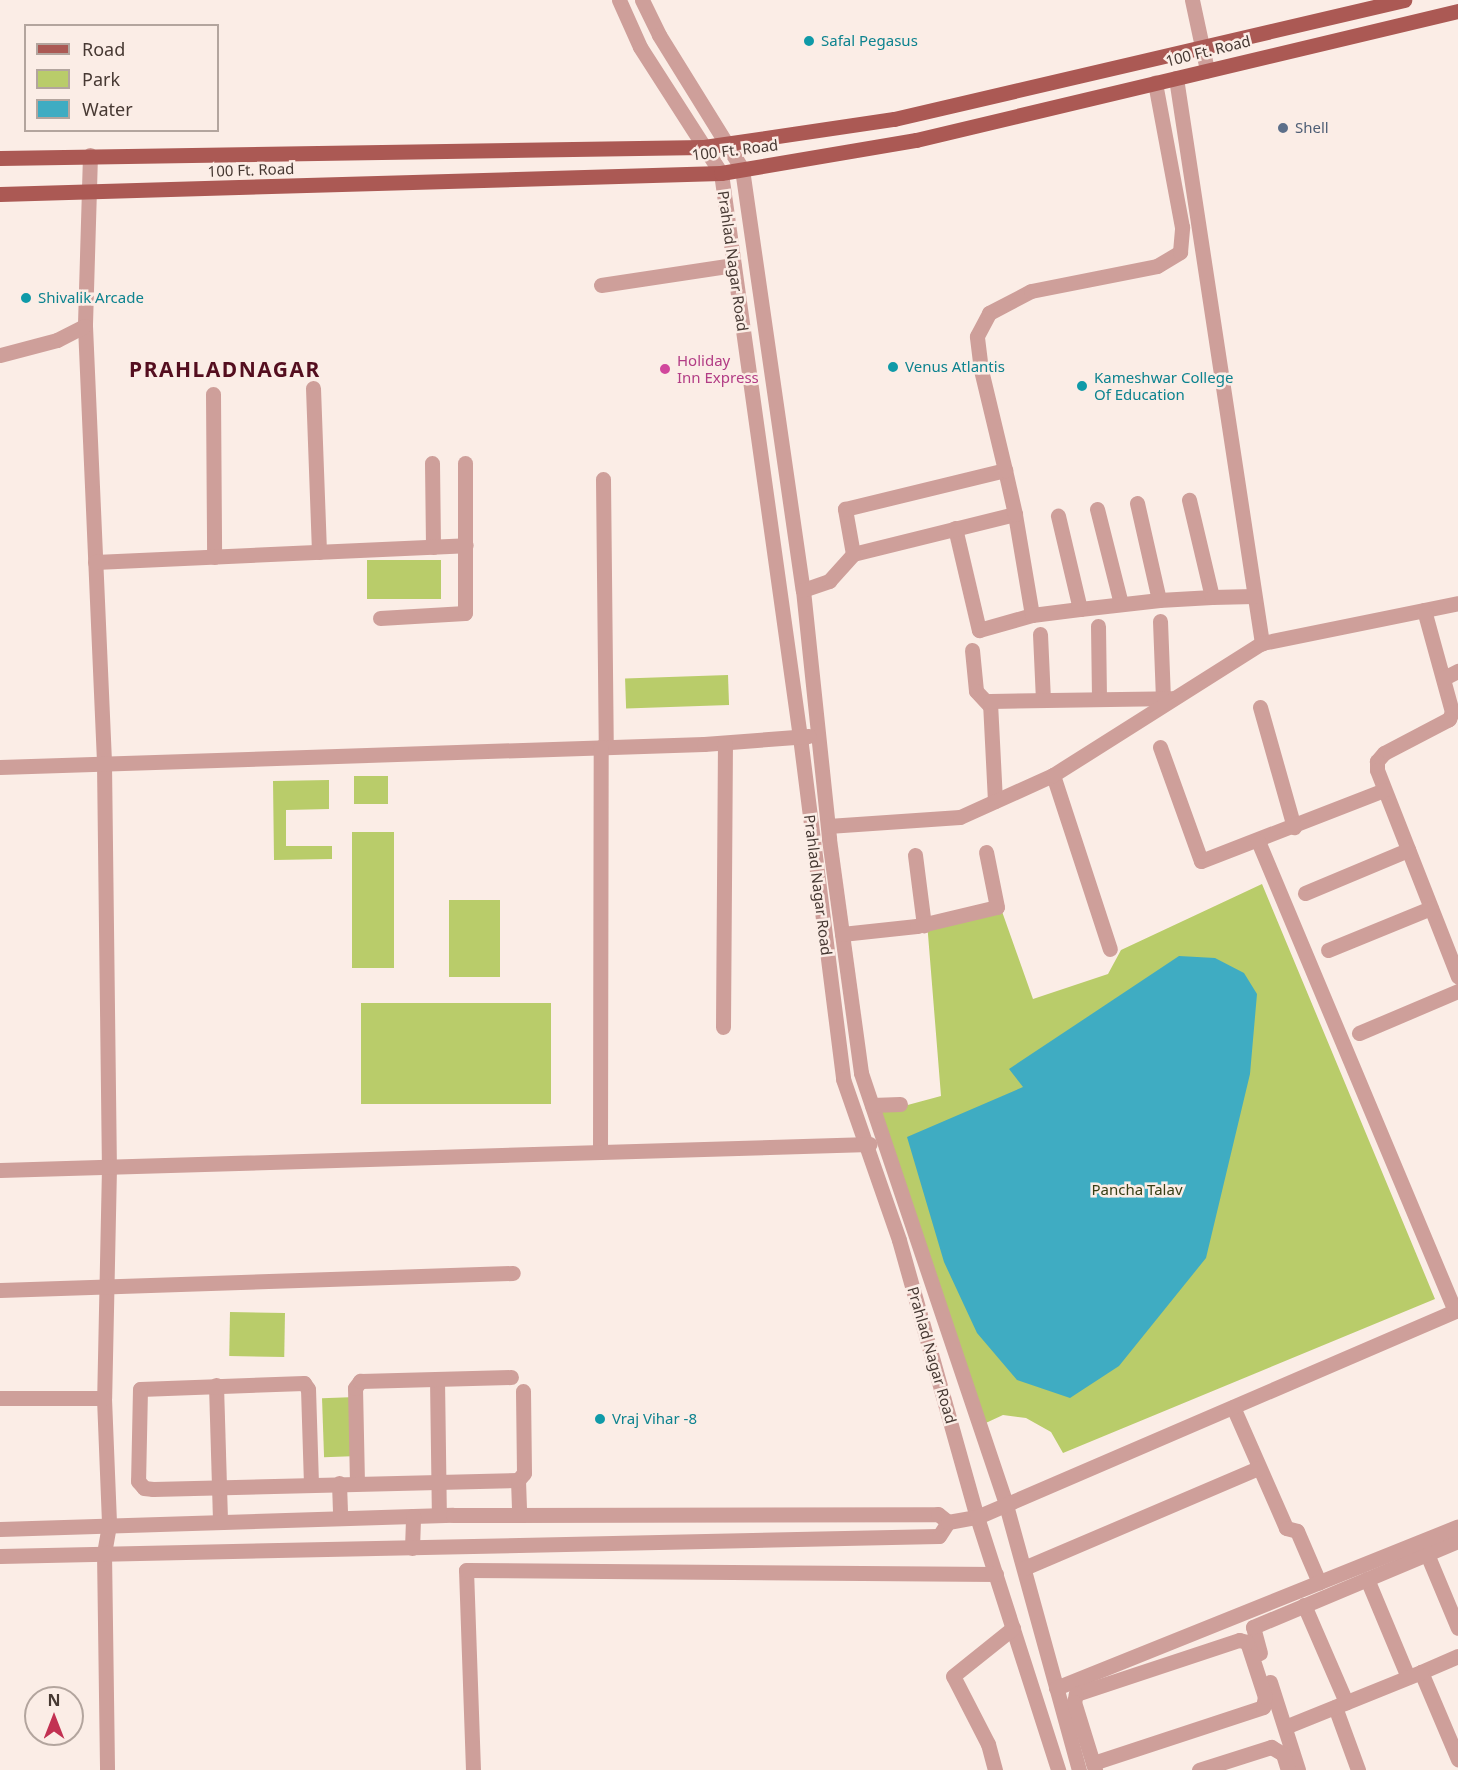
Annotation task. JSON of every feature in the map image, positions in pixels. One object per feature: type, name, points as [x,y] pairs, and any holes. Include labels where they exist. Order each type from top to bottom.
[{"type":"main road","name":"100 Ft. Road","points":[[0,158],[704,147],[894,119],[1404,0]]},
{"type":"main road","name":"100 Ft. Road","points":[[0,194],[721,173],[916,140],[1458,11]]},
{"type":"street","name":"Prahlad Nagar Road","points":[[619,0],[639,47],[721,173],[800,737],[843,1079],[862,1144],[899,1240],[977,1517],[1058,1770]]},
{"type":"street","points":[[642,0],[659,35],[742,169],[803,590],[828,826],[861,1073],[1006,1504],[1056,1688],[1089,1768]]},
{"type":"street","points":[[1192,0],[1207,70]]},
{"type":"street","points":[[1176,78],[1262,643]]},
{"type":"street","points":[[1032,615],[1015,514],[981,370],[977,336],[989,313],[1031,291],[1157,266],[1180,252],[1182,227],[1155,83]]},
{"type":"street","points":[[90,155],[85,326],[104,763],[109,1167],[104,1398],[109,1525],[104,1552],[107,1770]]},
{"type":"street","points":[[601,285],[734,265]]},
{"type":"street","points":[[0,355],[57,340],[85,326]]},
{"type":"street","points":[[313,388],[319,552]]},
{"type":"street","points":[[213,394],[214,557]]},
{"type":"street","points":[[432,463],[433,547]]},
{"type":"street","points":[[380,618],[465,613],[465,463]]},
{"type":"street","points":[[854,554],[845,509],[1005,470]]},
{"type":"street","points":[[600,1152],[604,747],[603,479]]},
{"type":"street","points":[[1189,500],[1212,597]]},
{"type":"street","points":[[1137,503],[1159,600]]},
{"type":"street","points":[[1097,509],[1121,604]]},
{"type":"street","points":[[803,590],[829,581],[854,554],[1015,514]]},
{"type":"street","points":[[1058,516],[1080,609]]},
{"type":"street","points":[[955,528],[979,630],[1032,615],[1080,609],[1159,600],[1254,596]]},
{"type":"street","points":[[95,562],[466,545]]},
{"type":"street","points":[[828,826],[944,821],[1053,775],[1169,698],[1262,643],[1458,603]]},
{"type":"street","points":[[1424,610],[1451,675],[1452,705],[1449,719],[1384,753],[1377,761],[1377,770],[1431,908],[1454,954],[1458,977]]},
{"type":"street","points":[[1160,621],[1169,698]]},
{"type":"street","points":[[1098,626],[1099,699]]},
{"type":"street","points":[[1040,633],[1042,699]]},
{"type":"street","points":[[972,650],[976,691],[988,704],[995,801]]},
{"type":"street","points":[[988,704],[994,700],[1169,698]]},
{"type":"street","points":[[1260,707],[1294,827]]},
{"type":"street","points":[[0,767],[725,743],[818,736]]},
{"type":"street","points":[[723,1027],[725,743]]},
{"type":"street","points":[[1160,747],[1198,858],[1210,861],[1384,790]]},
{"type":"street","points":[[1053,775],[1110,949]]},
{"type":"street","points":[[0,1556],[939,1536],[948,1522],[977,1517],[1457,1314],[1258,841]]},
{"type":"street","points":[[1305,893],[1408,850]]},
{"type":"street","points":[[842,934],[924,925],[997,907],[986,852]]},
{"type":"street","points":[[915,855],[924,925]]},
{"type":"street","points":[[1328,950],[1431,908]]},
{"type":"street","points":[[1359,1033],[1458,991]]},
{"type":"street","points":[[872,1105],[900,1104]]},
{"type":"street","points":[[0,1170],[885,1143]]},
{"type":"street","points":[[0,1290],[107,1290],[138,1285],[513,1274]]},
{"type":"street","points":[[357,1483],[357,1384],[511,1377]]},
{"type":"street","points":[[437,1379],[439,1515]]},
{"type":"street","points":[[311,1484],[307,1385],[301,1382],[140,1389],[138,1481],[144,1488],[153,1490],[339,1483],[518,1480]]},
{"type":"street","points":[[216,1385],[220,1521]]},
{"type":"street","points":[[519,1515],[518,1480],[524,1473],[523,1391]]},
{"type":"street","points":[[0,1398],[104,1398]]},
{"type":"street","points":[[1233,1407],[1286,1528],[1297,1531],[1319,1582]]},
{"type":"street","points":[[1024,1568],[1259,1468]]},
{"type":"street","points":[[339,1483],[339,1518]]},
{"type":"street","points":[[0,1529],[439,1515],[938,1514],[948,1522]]},
{"type":"street","points":[[412,1548],[413,1516]]},
{"type":"street","points":[[1056,1688],[1458,1526]]},
{"type":"street","points":[[1298,1770],[1254,1627],[1458,1541]]},
{"type":"street","points":[[1426,1554],[1458,1628]]},
{"type":"street","points":[[473,1770],[466,1570],[996,1574]]},
{"type":"street","points":[[1367,1579],[1458,1759]]},
{"type":"street","points":[[1304,1605],[1340,1705],[1358,1770]]},
{"type":"street","points":[[995,1770],[988,1744],[953,1676],[1013,1628]]},
{"type":"street","points":[[1239,1640],[1247,1642],[1265,1697],[1263,1707],[1089,1768],[1074,1702],[1076,1694],[1239,1640]]},
{"type":"street","points":[[1285,1727],[1458,1656]]},
{"type":"street","points":[[1199,1770],[1271,1747],[1283,1754],[1288,1770]]},
{"type":"green space","points":[[367,560],[441,560],[441,599],[367,599]]},
{"type":"green space","points":[[728,675],[729,705],[626,709],[625,679]]},
{"type":"green space","points":[[354,776],[388,776],[388,804],[354,804]]},
{"type":"green space","points":[[329,780],[329,809],[286,810],[286,846],[332,846],[332,859],[274,860],[273,781]]},
{"type":"green space","points":[[352,832],[394,832],[394,968],[352,968]]},
{"type":"green space","name":"Pancha Talav","points":[[1262,884],[1435,1299],[1063,1453],[1051,1432],[1026,1418],[1003,1415],[975,1428],[878,1113],[941,1096],[927,922],[999,903],[1033,999],[1108,974],[1121,950]]},
{"type":"green space","points":[[449,900],[500,900],[500,977],[449,977]]},
{"type":"green space","points":[[361,1003],[551,1003],[551,1104],[361,1104]]},
{"type":"green space","points":[[230,1312],[285,1313],[284,1357],[229,1356]]},
{"type":"green space","points":[[356,1397],[358,1456],[324,1457],[322,1398]]},
{"type":"water","points":[[1179,956],[1215,958],[1244,973],[1257,994],[1250,1074],[1206,1258],[1119,1366],[1070,1398],[1017,1380],[977,1333],[944,1262],[907,1137],[1023,1087],[1009,1069]]},
{"type":"place","name":"Safal Pegasus","points":[[809,41]]},
{"type":"place","name":"Shell","points":[[1283,128]]},
{"type":"place","name":"Shivalik Arcade","points":[[26,298]]},
{"type":"place","name":"Venus Atlantis","points":[[893,367]]},
{"type":"place","name":"Holiday Inn Express","points":[[665,369]]},
{"type":"place","name":"Kameshwar College Of Education","points":[[1082,386]]},
{"type":"place","name":"Vraj Vihar -8","points":[[600,1419]]},
{"type":"district","name":"PRAHLADNAGAR","points":[[225,369]]}]
